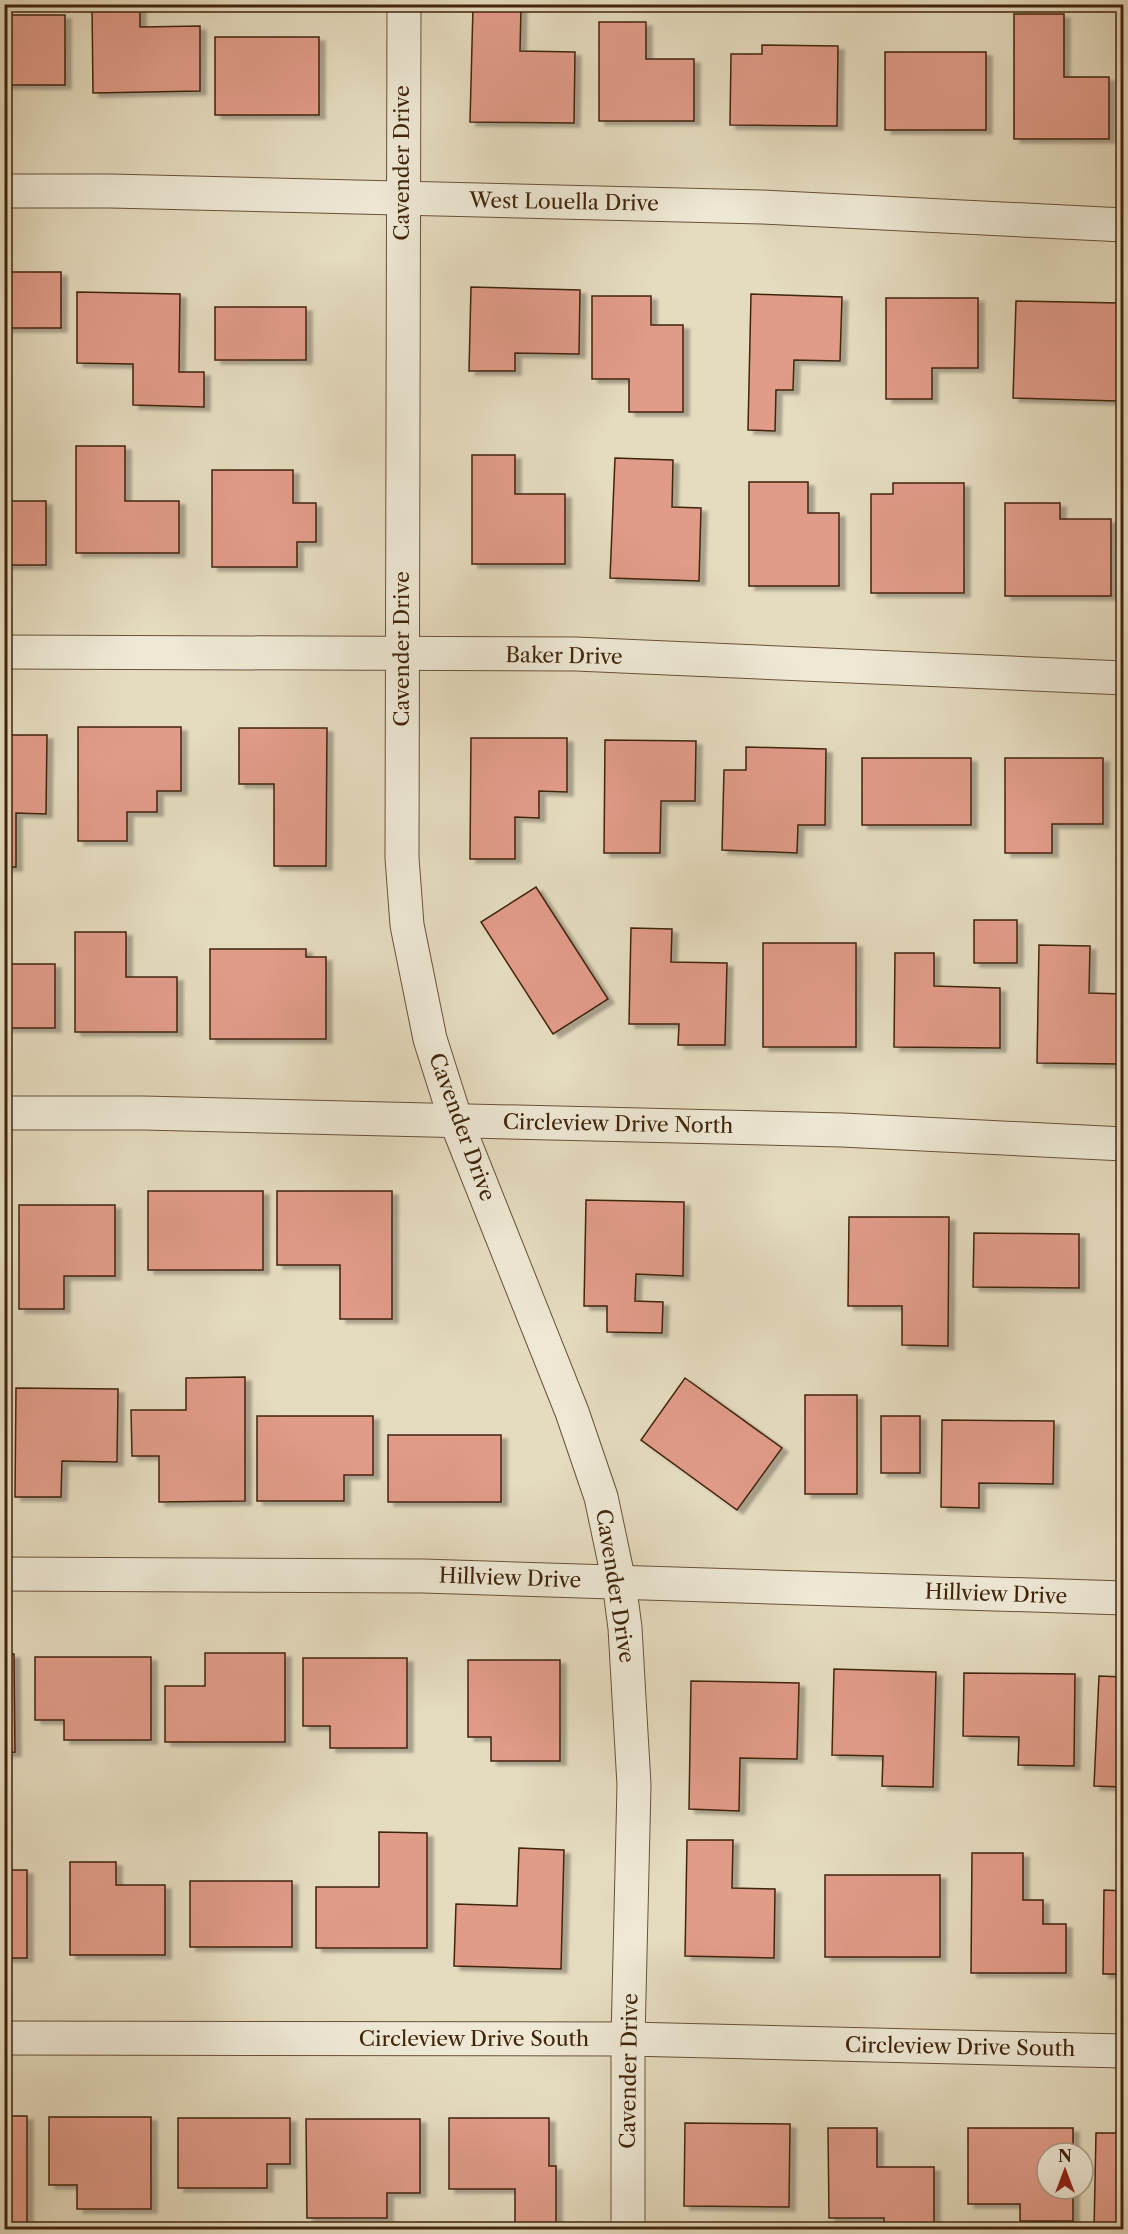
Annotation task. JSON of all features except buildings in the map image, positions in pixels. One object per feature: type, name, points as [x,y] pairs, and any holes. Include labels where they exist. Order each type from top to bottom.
[{"type":"street","name":"Cavender Drive","points":[[404,4],[402,858],[407,925],[430,1039],[456,1121],[572,1412],[601,1497],[618,1582],[625,1628],[634,1785],[628,2039],[627,2229]]},
{"type":"street","name":"West Louella Drive","points":[[4,191],[762,207],[1124,225]]},
{"type":"street","name":"Baker Drive","points":[[4,652],[576,654],[1124,678]]},
{"type":"street","name":"Circleview Drive North","points":[[4,1113],[143,1113],[842,1130],[1124,1144]]},
{"type":"street","name":"Hillview Drive","points":[[4,1574],[423,1576],[1124,1598]]},
{"type":"street","name":"Circleview Drive South","points":[[4,2038],[628,2039],[1124,2051]]}]
